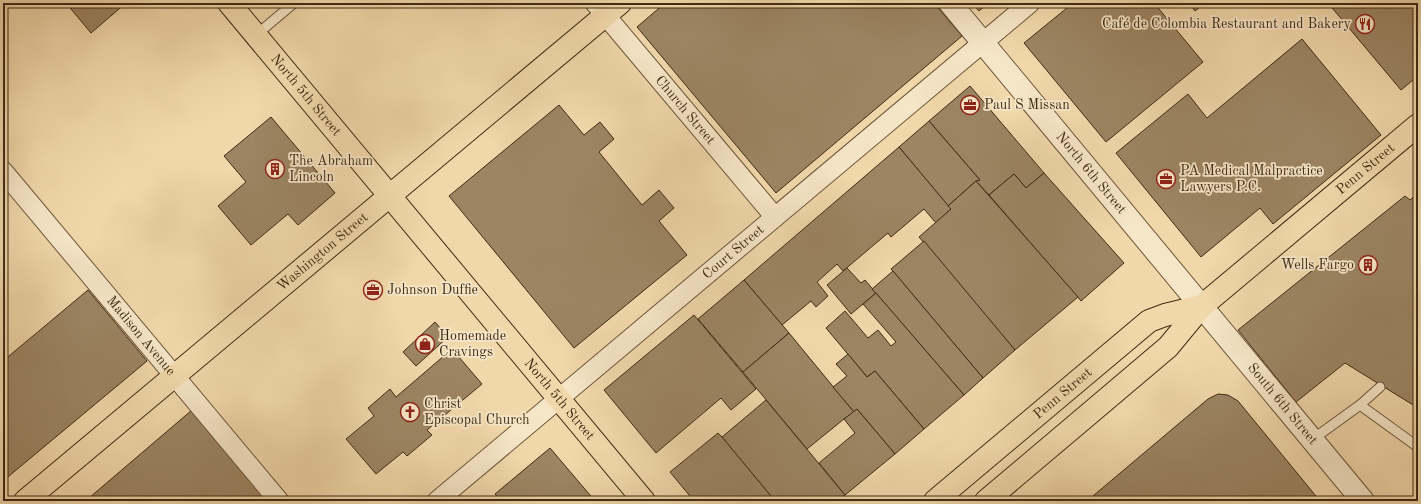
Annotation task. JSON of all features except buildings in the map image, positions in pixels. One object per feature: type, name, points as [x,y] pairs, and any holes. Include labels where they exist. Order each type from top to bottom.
[{"type":"main road","name":"North 5th Street","points":[[229,3],[644,501]]},
{"type":"main road","name":"Washington Street","points":[[25,501],[390,196],[607,7]]},
{"type":"main road","name":"Penn Street","points":[[986,501],[1168,347],[1202,306],[1418,125]]},
{"type":"main road","name":"Penn Street","points":[[935,501],[1149,321],[1164,315],[1202,306]]},
{"type":"street","name":"North 6th Street","points":[[950,3],[1202,306]]},
{"type":"street","name":"Court Street","points":[[437,501],[1030,3]]},
{"type":"street","name":"Church Street","points":[[607,7],[775,217]]},
{"type":"street","name":"Madison Avenue","points":[[3,171],[279,501]]},
{"type":"street","name":"South 6th Street","points":[[1202,306],[1364,501]]},
{"type":"lane","points":[[256,35],[294,3]]},
{"type":"lane","points":[[1313,440],[1360,405],[1380,387]]},
{"type":"lane","points":[[1360,405],[1418,447]]},
{"type":"place","name":"Café de Colombia Restaurant and Bakery","points":[[1365,24]]},
{"type":"place","name":"Paul S Missan","points":[[970,105]]},
{"type":"place","name":"The Abraham Lincoln","points":[[275,169]]},
{"type":"place","name":"PA Medical Malpractice Lawyers P.C.","points":[[1166,179]]},
{"type":"place","name":"Wells Fargo","points":[[1368,265]]},
{"type":"place","name":"Johnson Duffie","points":[[373,290]]},
{"type":"place","name":"Homemade Cravings","points":[[425,344]]},
{"type":"place","name":"Christ Episcopal Church","points":[[410,412]]}]
